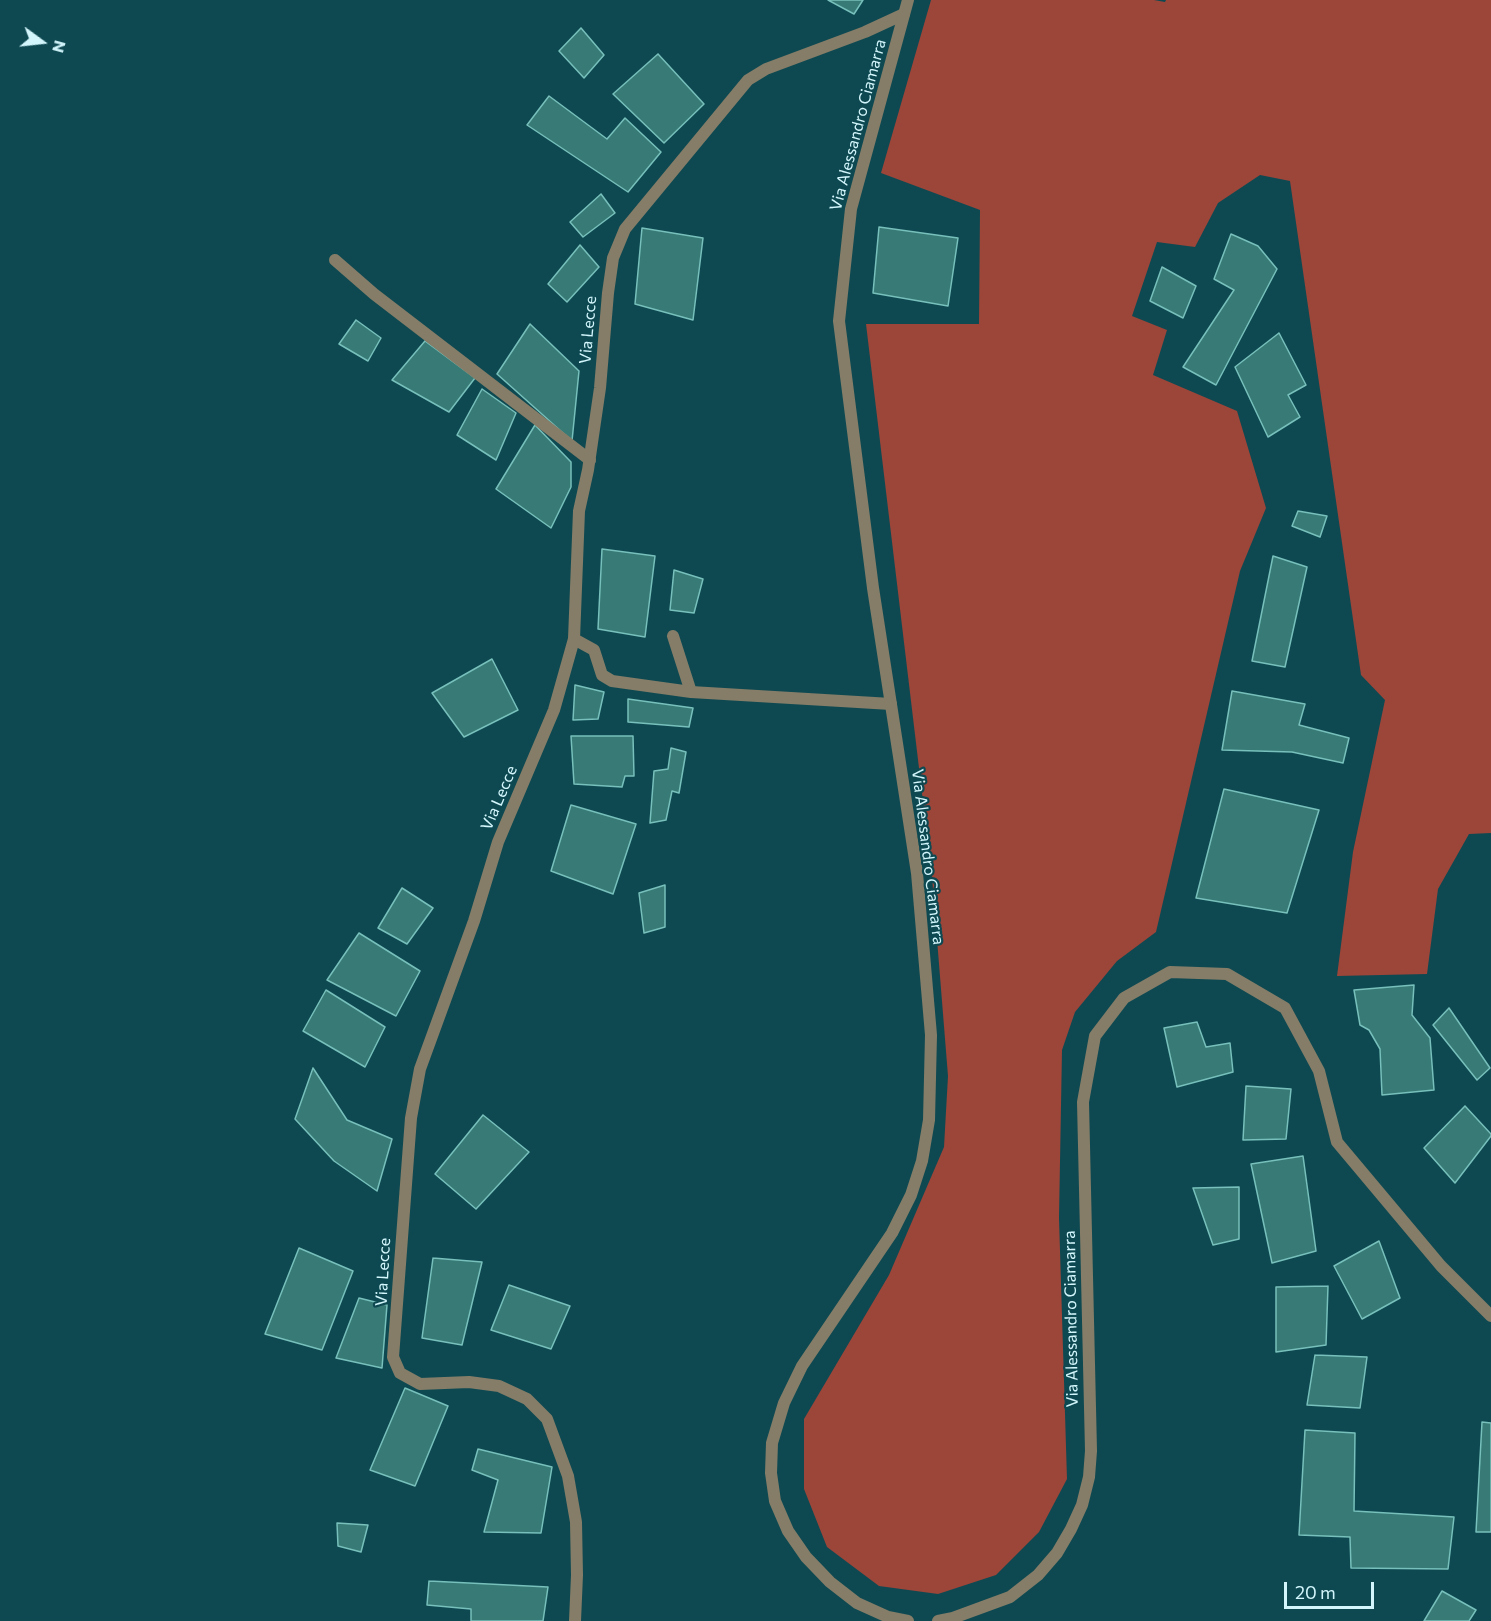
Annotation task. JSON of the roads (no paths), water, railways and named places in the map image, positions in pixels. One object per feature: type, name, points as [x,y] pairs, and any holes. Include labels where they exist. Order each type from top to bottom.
[{"type":"street","name":"Via Alessandro Ciamarra","points":[[908,0],[851,209],[839,321],[873,588],[917,873],[931,1035],[928,1120],[922,1161],[911,1195],[892,1233],[802,1366],[788,1394],[772,1443],[771,1473],[775,1501],[788,1531],[806,1557],[830,1582],[856,1603],[888,1617],[908,1621]]},
{"type":"street","name":"Via Lecce","points":[[575,1621],[576,1522],[568,1476],[547,1419],[527,1399],[499,1386],[469,1382],[420,1384],[400,1372],[393,1357],[411,1118],[420,1069],[474,921],[498,842],[554,710],[574,639],[579,511],[590,460],[600,388],[613,258],[625,229],[748,80],[766,69],[865,32],[904,14]]},
{"type":"street","points":[[335,260],[374,294],[590,460]]},
{"type":"street","points":[[673,636],[691,692]]},
{"type":"street","points":[[574,639],[594,650],[602,675],[612,681],[691,692],[891,704]]},
{"type":"street","name":"Via Alessandro Ciamarra","points":[[938,1621],[953,1618],[1010,1597],[1038,1575],[1057,1553],[1082,1505],[1089,1478],[1091,1451],[1083,1102],[1095,1036],[1124,998],[1133,992],[1170,972],[1227,974],[1285,1008],[1318,1071],[1337,1142],[1442,1266],[1491,1316]]}]
